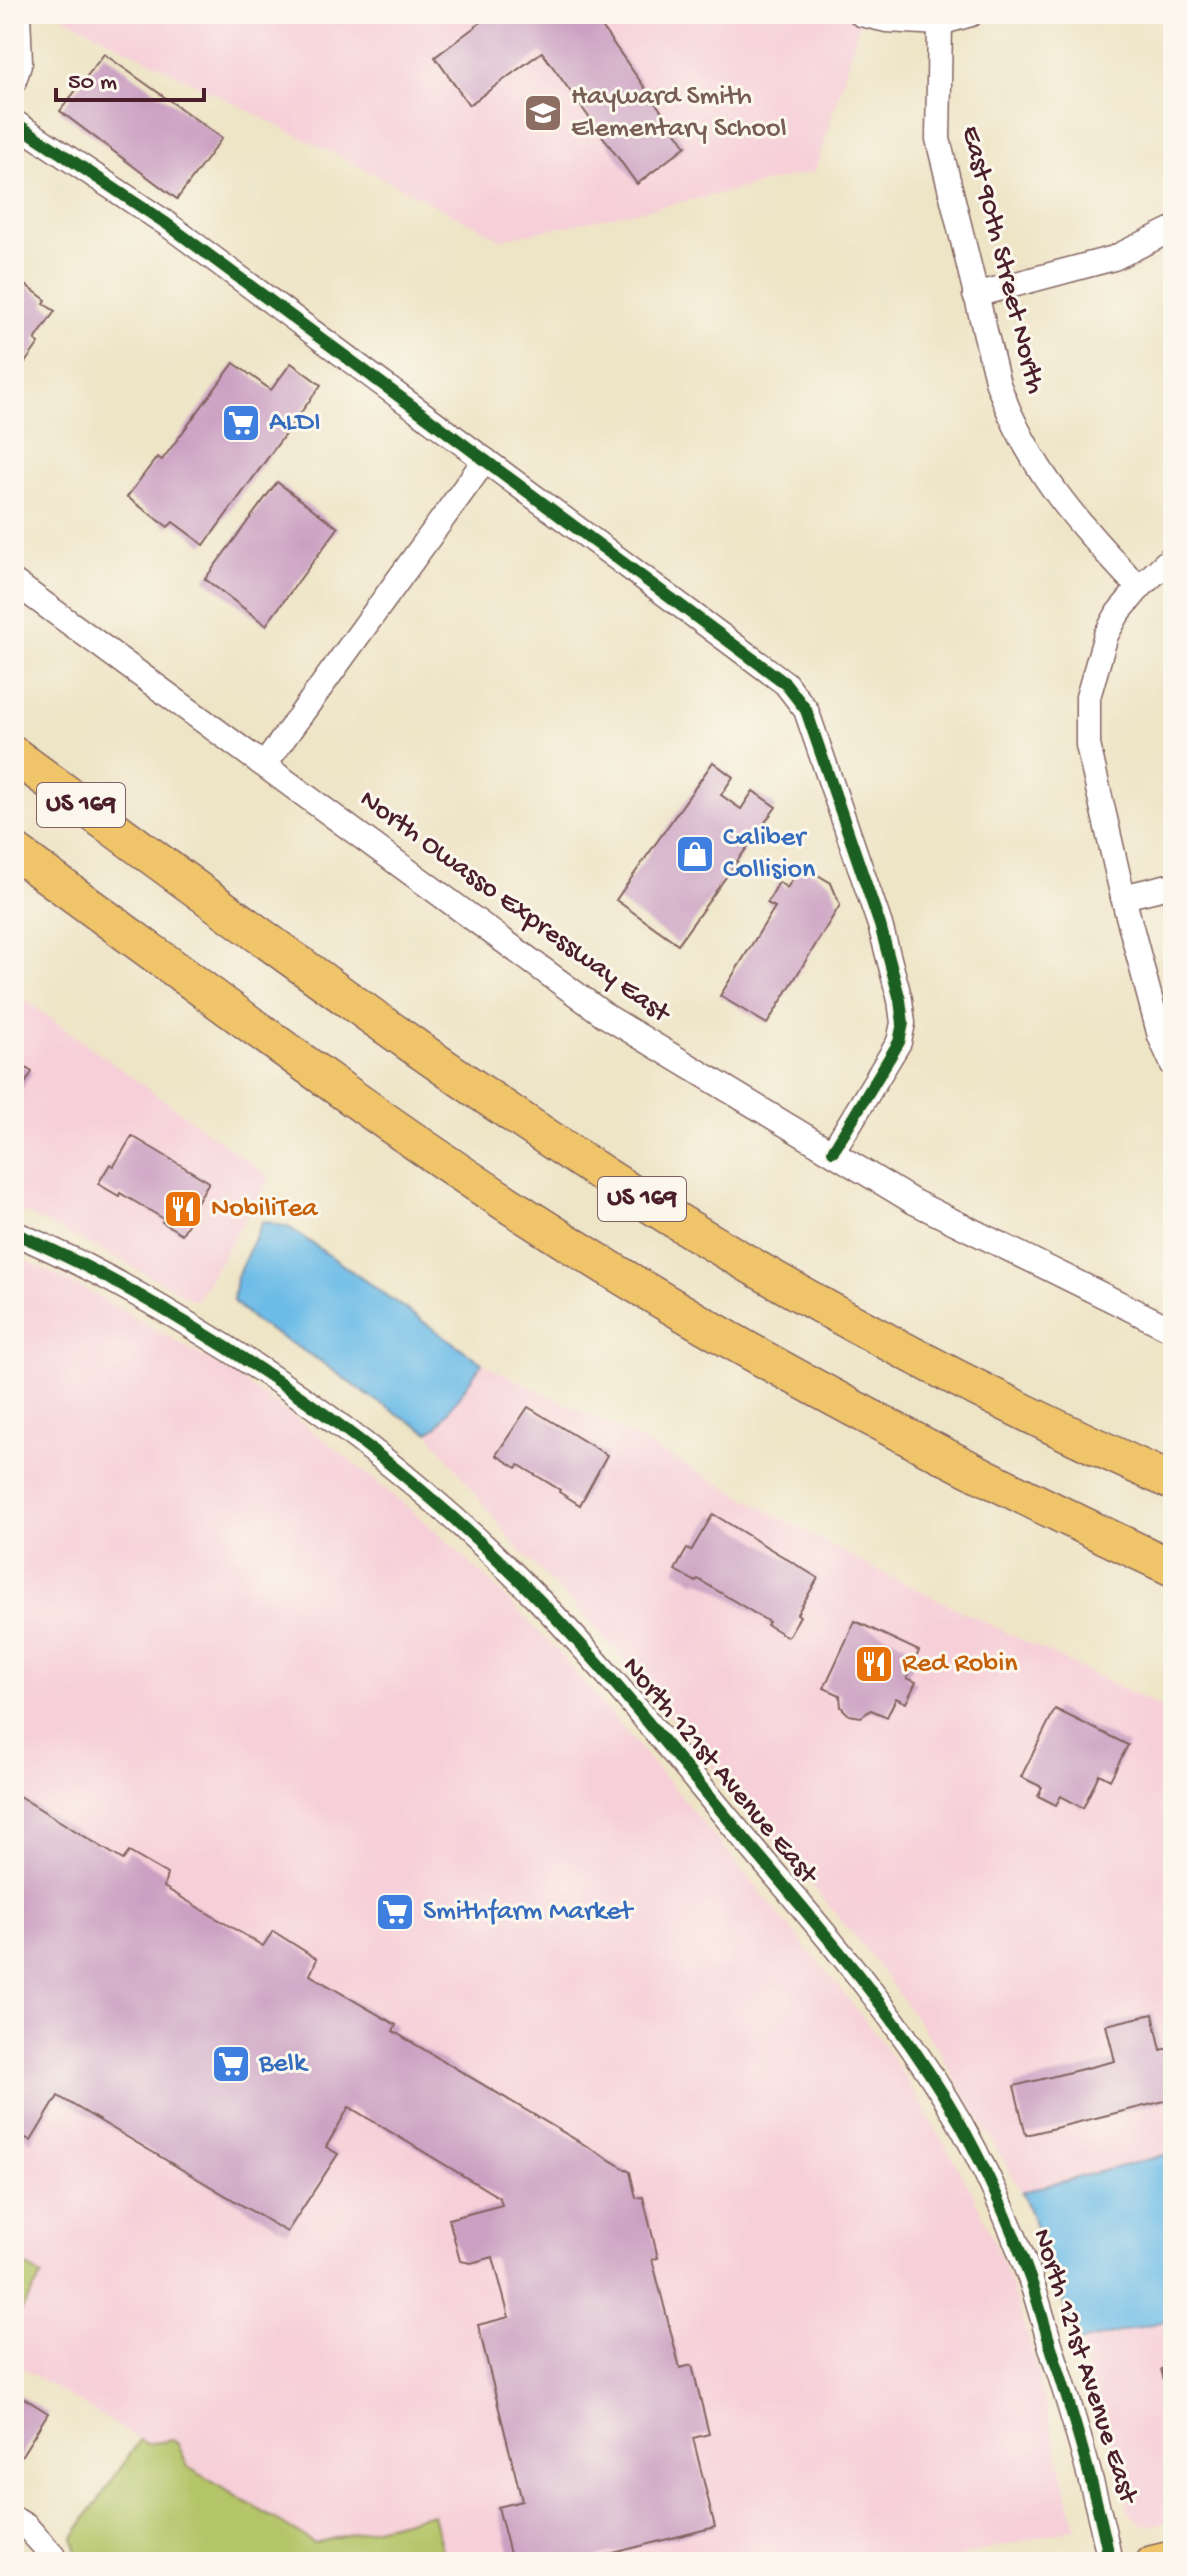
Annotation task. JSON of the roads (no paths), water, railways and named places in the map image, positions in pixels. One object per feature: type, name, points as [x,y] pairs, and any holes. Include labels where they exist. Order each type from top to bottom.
[{"type":"highway","name":"US 169","points":[[14,755],[499,1106],[641,1199],[800,1293],[958,1380],[1173,1482]]},
{"type":"highway","name":"US 169","points":[[14,851],[402,1134],[595,1260],[783,1372],[931,1452],[1173,1568]]},
{"type":"main road","points":[[1152,2562],[1173,2557]]},
{"type":"street","points":[[14,81],[20,62],[18,14]]},
{"type":"street","points":[[861,14],[887,20],[940,23],[971,14]]},
{"type":"street","name":"East 90th Street North","points":[[940,23],[938,139],[998,384],[1023,443],[1065,507],[1139,588]]},
{"type":"street","points":[[14,122],[167,224],[785,683],[806,710],[880,925],[903,1023],[899,1042],[833,1151]]},
{"type":"street","points":[[975,295],[1114,258],[1173,229]]},
{"type":"street","points":[[265,764],[485,460]]},
{"type":"street","points":[[1173,556],[1118,613],[1106,635],[1088,697],[1088,745],[1123,897],[1160,1036],[1173,1065]]},
{"type":"street","name":"North Owasso Expressway East","points":[[14,582],[606,1016],[914,1202],[1173,1330]]},
{"type":"street","points":[[1123,897],[1173,885]]},
{"type":"street","name":"North 121st Avenue East","points":[[14,1233],[55,1250],[133,1291],[243,1357],[385,1459],[474,1535],[542,1602],[605,1672],[871,1989],[962,2125],[1024,2264],[1082,2442],[1110,2562]]},
{"type":"street","points":[[20,2522],[31,2562]]},
{"type":"street","points":[[20,2522],[53,2556],[55,2562]]},
{"type":"water","points":[[263,1221],[290,1228],[482,1363],[438,1426],[428,1432],[370,1397],[320,1361],[256,1322],[233,1301],[236,1278]]},
{"type":"water","points":[[1173,2153],[1173,2319],[1080,2342],[1074,2338],[1052,2265],[1022,2192]]},
{"type":"place","name":"Hayward Smith Elementary School","points":[[543,113]]},
{"type":"place","name":"ALDI","points":[[241,423]]},
{"type":"place","name":"Caliber Collision","points":[[695,854]]},
{"type":"place","name":"NobiliTea","points":[[183,1209]]},
{"type":"place","name":"Red Robin","points":[[874,1664]]},
{"type":"place","name":"Smithfarm Market","points":[[395,1912]]},
{"type":"place","name":"Belk","points":[[231,2064]]}]
